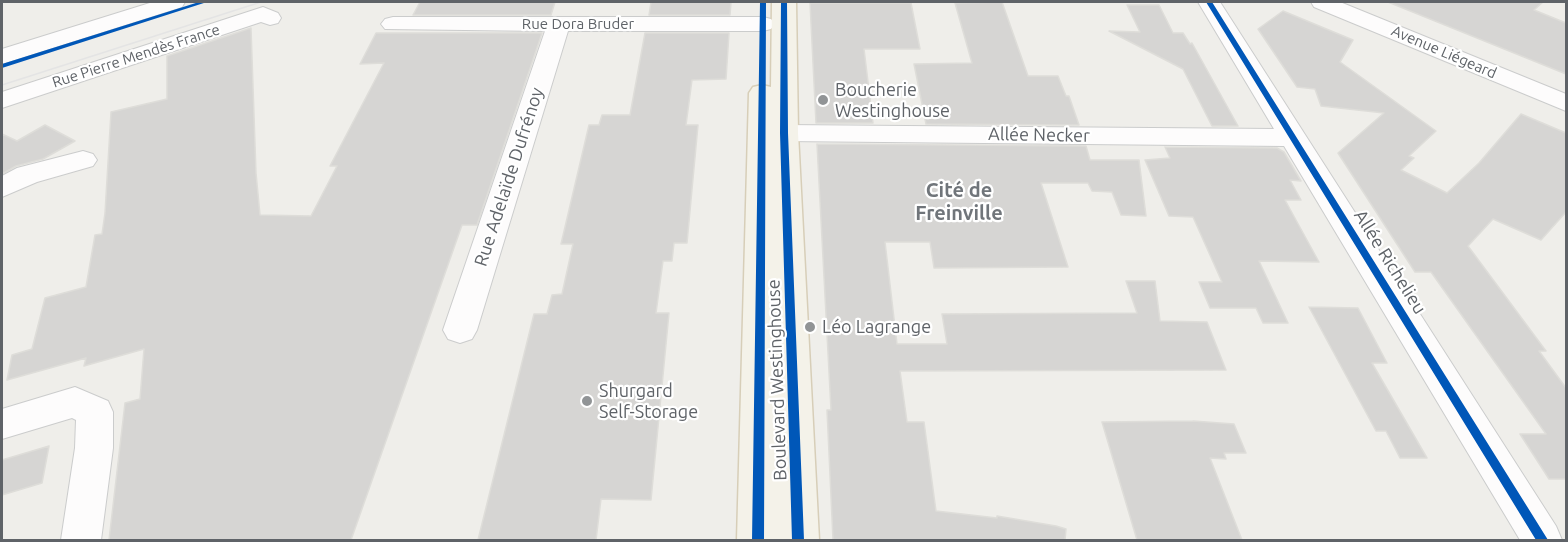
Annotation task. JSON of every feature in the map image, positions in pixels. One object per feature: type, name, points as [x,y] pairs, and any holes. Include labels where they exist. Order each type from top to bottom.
[{"type":"main road","name":"Boulevard Westinghouse","points":[[770,9],[784,133],[798,540]]},
{"type":"main road","name":"Boulevard Westinghouse","points":[[758,540],[770,9]]},
{"type":"street","points":[[2,57],[174,2]]},
{"type":"street","name":"Allée Richelieu","points":[[1209,2],[1542,540]]},
{"type":"street","name":"Avenue Liégeard","points":[[1322,2],[1566,103]]},
{"type":"street","name":"Rue Dora Bruder","points":[[393,24],[559,24],[770,9]]},
{"type":"street","name":"Rue Pierre Mendès France","points":[[2,100],[263,14],[270,18]]},
{"type":"street","name":"Rue Adelaïde Dufrénoy","points":[[460,330],[559,24]]},
{"type":"street","name":"Allée Necker","points":[[784,133],[1294,138]]},
{"type":"street","points":[[2,188],[27,175],[83,160]]},
{"type":"street","points":[[2,424],[75,402],[95,412],[94,448],[81,540]]},
{"type":"building","points":[[420,2],[555,2],[551,15],[413,15]]},
{"type":"building","points":[[651,2],[731,2],[730,15],[649,15]]},
{"type":"building","points":[[1002,2],[1028,76],[1058,76],[1066,96],[1069,96],[1079,125],[926,124],[914,64],[972,63],[955,3]]},
{"type":"building","points":[[1388,2],[1543,2],[1534,10],[1566,23],[1566,74]]},
{"type":"building","points":[[810,3],[911,3],[920,49],[864,49],[873,123],[816,123]]},
{"type":"building","points":[[1127,5],[1159,5],[1173,33],[1183,33],[1190,44],[1192,43],[1238,126],[1212,126],[1183,69],[1109,31],[1140,32]]},
{"type":"building","points":[[1283,11],[1353,40],[1340,62],[1436,131],[1409,156],[1414,158],[1401,170],[1447,193],[1479,163],[1521,114],[1566,133],[1566,212],[1541,240],[1493,219],[1468,246],[1546,351],[1539,351],[1566,388],[1566,479],[1549,479],[1520,434],[1546,434],[1431,272],[1415,272],[1338,153],[1384,113],[1321,106],[1315,89],[1297,87],[1258,29]]},
{"type":"building","points":[[251,28],[256,173],[260,215],[311,216],[337,166],[330,166],[384,63],[360,64],[376,33],[542,33],[477,225],[462,225],[351,540],[109,540],[125,403],[140,399],[144,349],[84,366],[86,358],[7,380],[12,355],[32,349],[45,298],[86,287],[95,235],[102,234],[105,213],[111,112],[167,99],[167,56]]},
{"type":"building","points":[[645,33],[729,33],[726,79],[692,80],[686,125],[698,125],[687,243],[674,243],[672,261],[663,261],[656,313],[669,313],[651,500],[601,499],[596,540],[478,540],[534,314],[547,314],[552,295],[562,294],[573,244],[561,244],[589,125],[599,125],[602,115],[630,115]]},
{"type":"building","points":[[45,125],[75,141],[43,159],[16,166],[2,174],[2,134],[17,141]]},
{"type":"building","points":[[817,144],[1086,146],[1090,160],[1139,160],[1146,216],[1121,215],[1112,192],[1092,191],[1088,183],[1041,183],[1068,267],[934,268],[930,242],[885,242],[897,344],[947,344],[942,314],[1137,313],[1126,281],[1155,281],[1160,321],[1207,322],[1226,370],[900,371],[907,422],[924,422],[936,511],[997,518],[997,516],[1056,526],[1066,529],[1065,540],[833,540],[827,410],[831,410]]},
{"type":"building","points":[[1165,147],[1277,148],[1284,152],[1301,181],[1290,180],[1301,200],[1285,200],[1319,262],[1259,261],[1288,323],[1263,323],[1256,308],[1210,308],[1199,282],[1222,282],[1193,217],[1169,216],[1145,160],[1170,158]]},
{"type":"building","points":[[1309,307],[1358,308],[1387,363],[1372,363],[1427,458],[1400,458],[1386,431],[1376,431]]},
{"type":"building","points":[[1193,421],[1234,424],[1246,453],[1224,453],[1226,459],[1210,458],[1242,540],[1137,540],[1102,422]]},
{"type":"building","points":[[49,446],[42,483],[2,495],[2,460]]},
{"type":"tram line","points":[[2,85],[261,2]]},
{"type":"cycle path","points":[[2,66],[204,2]]},
{"type":"cycle path","points":[[758,540],[763,2]]},
{"type":"cycle path","points":[[784,2],[784,133],[798,540]]},
{"type":"cycle path","points":[[1209,2],[1542,540]]},
{"type":"place","name":"Boucherie Westinghouse","points":[[823,100]]},
{"type":"place","name":"Léo Lagrange","points":[[810,327]]},
{"type":"place","name":"Shurgard Self-Storage","points":[[587,401]]},
{"type":"district","name":"Cité de Freinville","points":[[959,202]]}]
